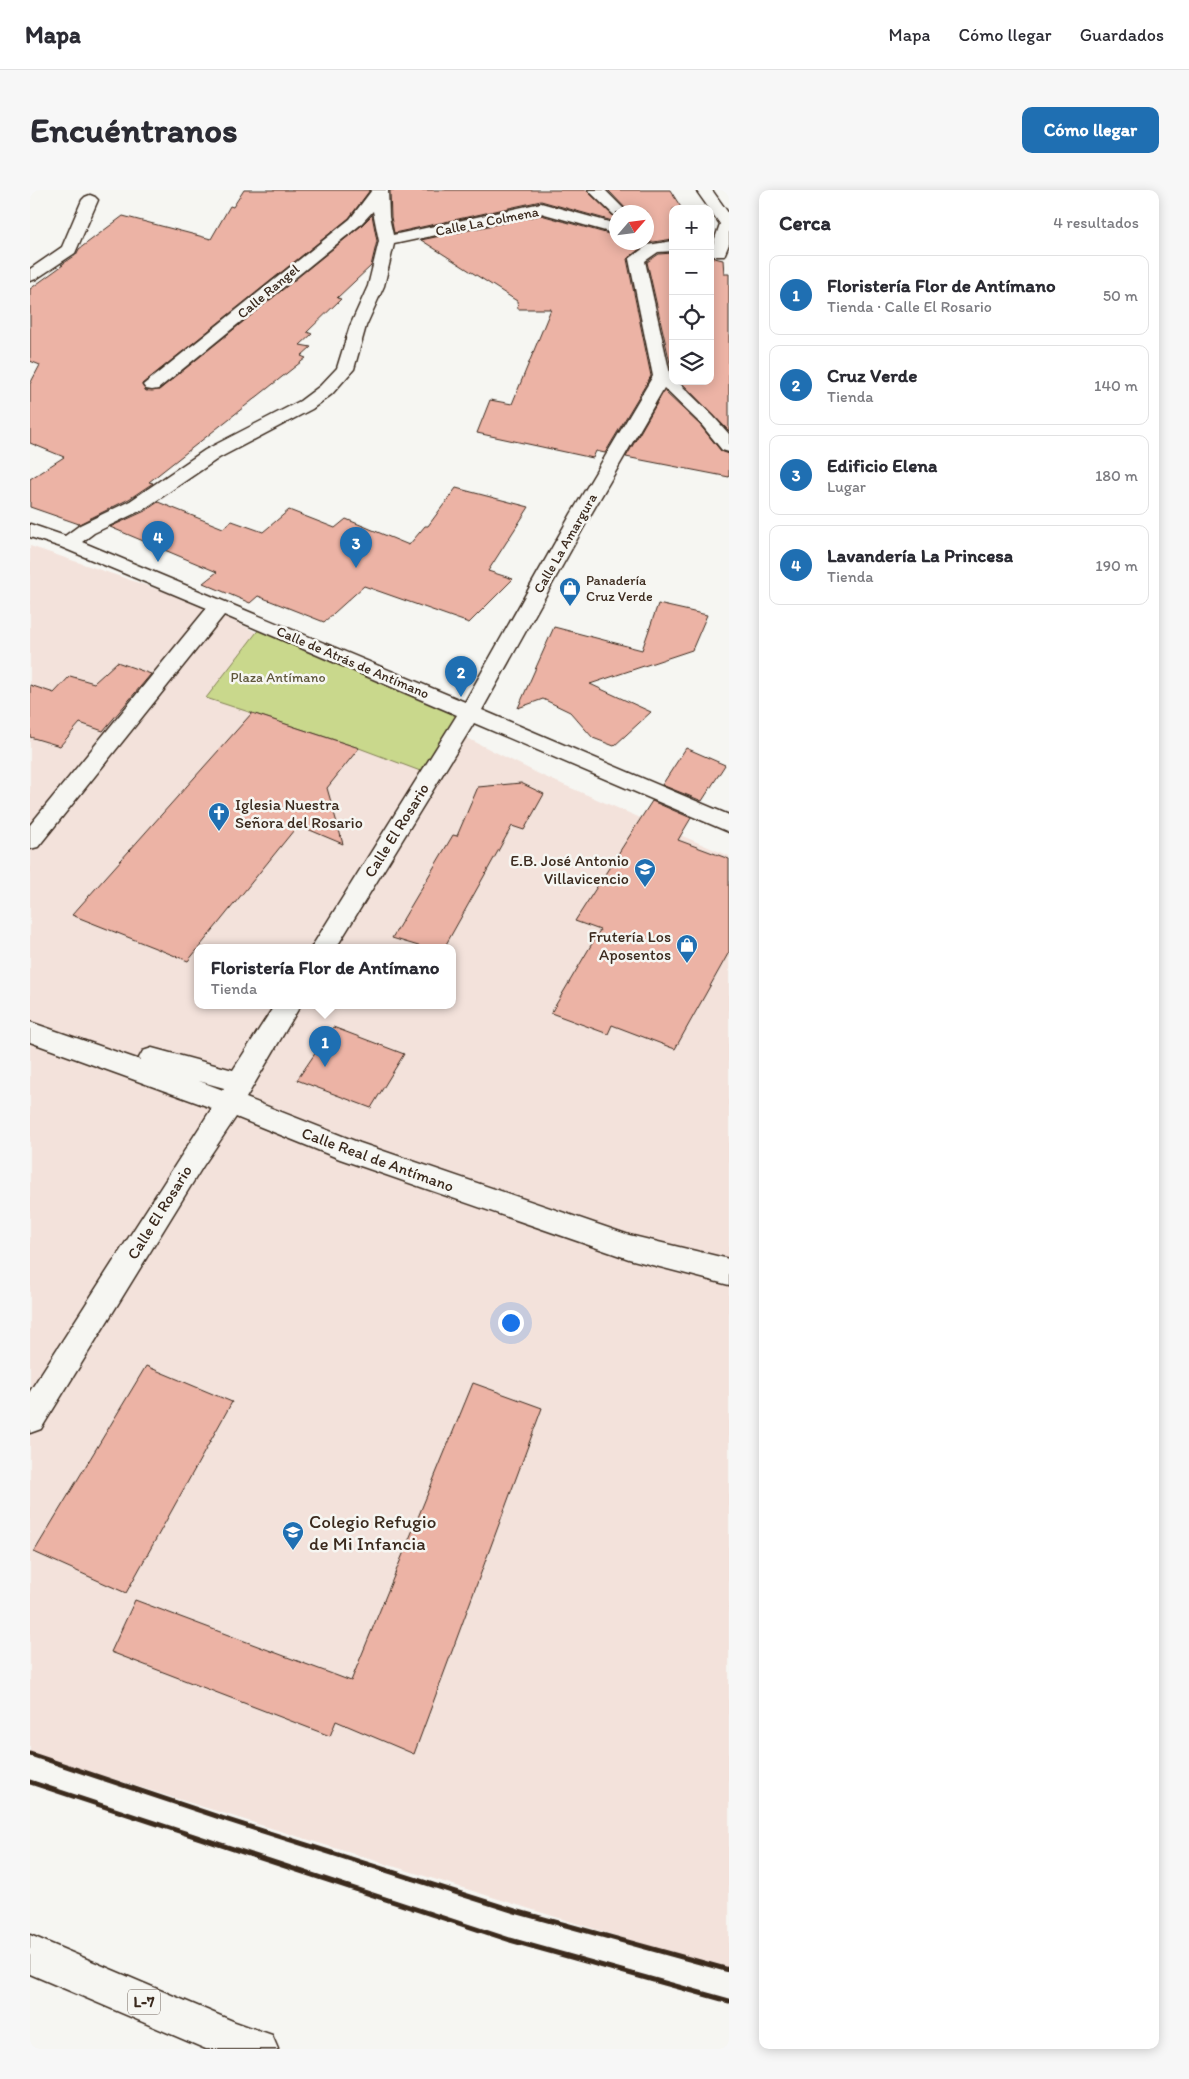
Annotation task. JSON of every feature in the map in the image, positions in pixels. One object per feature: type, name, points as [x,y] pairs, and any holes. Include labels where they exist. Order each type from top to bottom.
[{"type":"main road","points":[[596,190],[612,205]]},
{"type":"main road","points":[[704,190],[728,224],[719,253]]},
{"type":"main road","points":[[68,543],[87,529],[137,505],[212,454],[306,405],[326,390],[345,368],[358,326],[376,286],[387,241],[381,217],[380,192]]},
{"type":"main road","name":"Calle Rangel","points":[[152,385],[355,222],[380,192]]},
{"type":"main road","points":[[30,276],[69,250],[90,200]]},
{"type":"main road","name":"Calle La Colmena","points":[[387,241],[535,203],[609,227]]},
{"type":"main road","points":[[657,246],[637,259],[662,376],[708,420],[729,446]]},
{"type":"main road","name":"Calle La Amargura","points":[[470,712],[576,523],[662,376]]},
{"type":"main road","name":"Calle de Atrás de Antímano","points":[[30,530],[68,543],[220,606],[729,824]]},
{"type":"main road","points":[[30,841],[220,606]]},
{"type":"main road","name":"Calle El Rosario","points":[[325,944],[470,712]]},
{"type":"main road","name":"Calle El Rosario","points":[[30,1419],[285,1009]]},
{"type":"main road","points":[[30,1016],[100,1044],[235,1092]]},
{"type":"main road","name":"Calle Real de Antímano","points":[[30,1032],[235,1092],[350,1151],[628,1247],[729,1272]]},
{"type":"main road","name":"L-7","points":[[30,1954],[234,2041],[258,2049]]},
{"type":"shaded area","points":[[30,546],[198,603],[543,776],[729,856],[729,1971],[30,1753]]},
{"type":"green space","name":"Plaza Antímano","points":[[263,624],[470,712],[431,775],[359,748],[206,698]]},
{"type":"building","points":[[244,190],[370,190],[349,218],[142,384],[146,391],[159,390],[361,226],[372,215],[377,241],[371,266],[337,298],[341,299],[307,332],[312,334],[300,345],[311,347],[301,356],[306,358],[149,482],[153,483],[129,499],[79,524],[30,507],[30,479],[64,457],[30,443],[30,384],[40,365],[30,361],[30,289],[76,255],[79,249],[123,216],[211,239],[230,206],[233,207]]},
{"type":"building","points":[[390,190],[586,190],[609,212],[609,220],[541,201],[394,233],[391,217]]},
{"type":"building","points":[[608,190],[670,190],[679,205],[669,205],[669,240],[654,242],[654,205],[622,205]]},
{"type":"building","points":[[541,215],[609,234],[609,250],[638,250],[627,259],[651,376],[605,453],[596,451],[593,458],[477,433],[490,400],[512,404],[551,309],[518,309],[517,301],[421,240]]},
{"type":"building","points":[[669,253],[669,358],[647,262],[659,254]]},
{"type":"building","points":[[714,258],[723,260],[724,274],[729,274],[729,431],[684,385],[714,385]]},
{"type":"building","points":[[664,391],[700,425],[721,451],[729,454],[729,477],[626,457]]},
{"type":"building","points":[[456,488],[529,507],[488,571],[513,579],[469,623],[364,586],[324,622],[258,596],[250,603],[203,583],[217,572],[110,527],[145,511],[158,502],[223,528],[232,521],[263,532],[289,510],[335,528],[346,519],[409,545],[425,526],[428,526]]},
{"type":"building","points":[[658,604],[707,615],[692,650],[590,684],[651,712],[614,746],[593,738],[570,712],[543,699],[518,708],[554,627],[642,650]]},
{"type":"building","points":[[117,662],[151,674],[103,731],[80,723],[60,746],[30,737],[30,685],[54,693],[70,676],[94,683]]},
{"type":"building","name":"Iglesia Nuestra Señora del Rosario","points":[[252,713],[359,748],[327,788],[343,844],[298,825],[202,944],[194,944],[194,954],[188,961],[72,915]]},
{"type":"building","points":[[686,748],[725,765],[702,801],[662,785]]},
{"type":"building","points":[[521,783],[544,794],[524,830],[512,826],[446,944],[412,944],[392,938],[453,835],[457,836],[478,787]]},
{"type":"building","points":[[652,801],[691,818],[678,840],[729,859],[729,952],[675,1049],[612,1025],[608,1034],[551,1013],[600,930],[575,921]]},
{"type":"building","points":[[333,1027],[404,1054],[371,1108],[297,1080]]},
{"type":"building","points":[[146,1366],[232,1402],[126,1593],[34,1552]]},
{"type":"building","points":[[473,1383],[542,1408],[414,1754],[336,1721],[330,1736],[111,1652],[135,1600],[351,1681]]},
{"type":"railway","points":[[30,1754],[228,1820],[515,1911],[729,1970]]},
{"type":"railway","points":[[30,1782],[510,1940],[729,2001]]},
{"type":"place","name":"Lavandería La Princesa","points":[[158,562]]},
{"type":"place","name":"Edificio Elena","points":[[356,568]]},
{"type":"place","name":"Panadería Cruz Verde","points":[[570,607]]},
{"type":"place","name":"Cruz Verde","points":[[461,697]]},
{"type":"place","name":"Iglesia Nuestra Señora del Rosario","points":[[219,832]]},
{"type":"place","name":"E.B. José Antonio Villavicencio","points":[[645,888]]},
{"type":"place","name":"Frutería Los Aposentos","points":[[687,964]]},
{"type":"place","name":"Floristería Flor de Antímano","points":[[325,1067]]},
{"type":"place","name":"Colegio Refugio de Mi Infancia","points":[[293,1551]]}]
